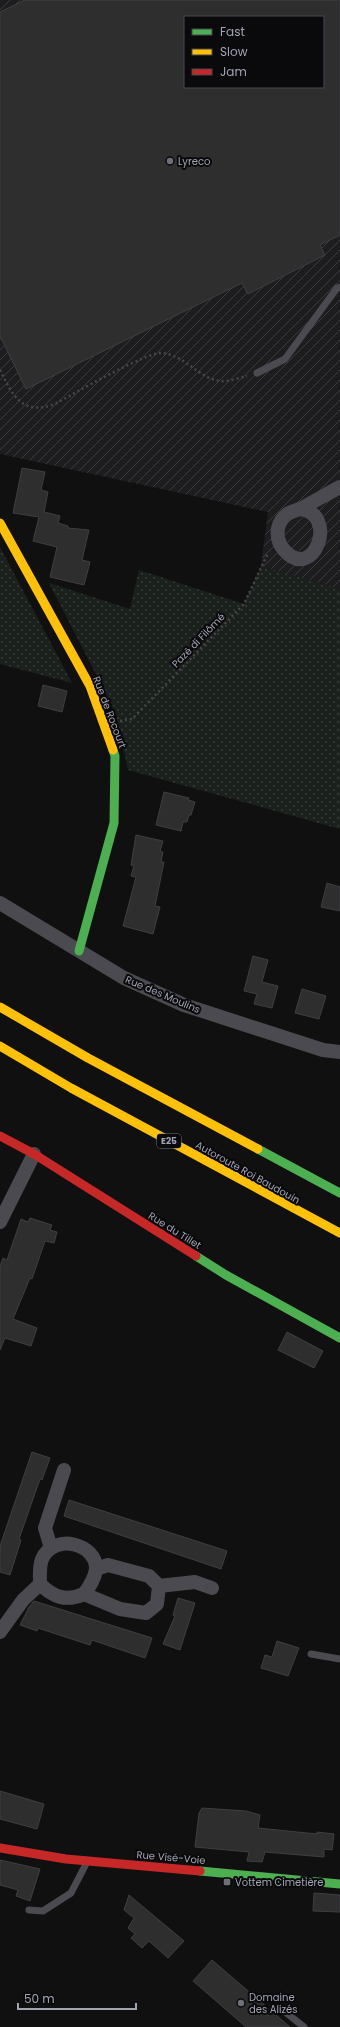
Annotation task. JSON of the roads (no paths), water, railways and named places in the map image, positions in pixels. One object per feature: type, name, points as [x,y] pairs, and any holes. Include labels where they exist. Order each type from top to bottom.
[{"type":"main road","name":"Rue de Rocourt","points":[[0,523],[90,686],[115,756],[114,823],[79,951]]},
{"type":"main road","points":[[0,1007],[88,1058],[340,1193]]},
{"type":"main road","name":"Autoroute Roi Baudouin","points":[[0,1046],[71,1088],[340,1233]]},
{"type":"main road","name":"Rue du Tillet","points":[[0,1136],[34,1154],[226,1275],[340,1338]]},
{"type":"main road","name":"Rue Visé-Voie","points":[[0,1848],[88,1860],[340,1884]]},
{"type":"street","points":[[299,509],[315,513],[321,519],[326,526],[326,537],[324,545],[319,552],[312,556],[295,558],[287,554],[280,546],[278,529],[284,517],[290,512],[299,509],[340,487]]},
{"type":"street","name":"Rue des Moulins","points":[[0,903],[124,978],[184,1005],[324,1050],[340,1052]]},
{"type":"street","points":[[0,1222],[34,1154]]},
{"type":"street","points":[[51,1548],[45,1528],[64,1470]]},
{"type":"street","points":[[84,1594],[92,1582],[96,1568],[92,1557],[79,1545],[63,1543],[51,1548],[42,1559],[40,1570],[40,1584],[50,1594],[65,1599],[84,1594],[120,1609],[146,1613],[157,1604],[160,1586]]},
{"type":"street","points":[[96,1568],[108,1565],[149,1576],[160,1586],[195,1582],[212,1588]]},
{"type":"street","points":[[0,1632],[23,1600],[40,1584]]},
{"type":"lane","points":[[257,373],[285,359],[337,288],[340,287]]},
{"type":"lane","points":[[311,1654],[340,1659]]},
{"type":"lane","points":[[29,1910],[43,1911],[71,1893],[88,1860]]},
{"type":"lane","points":[[284,2011],[304,2027]]},
{"type":"place","name":"Lyreco","points":[[170,161]]},
{"type":"place","name":"Vottem Cimetière","points":[[227,1882]]},
{"type":"place","name":"Domaine des Alizés","points":[[241,2003]]}]
